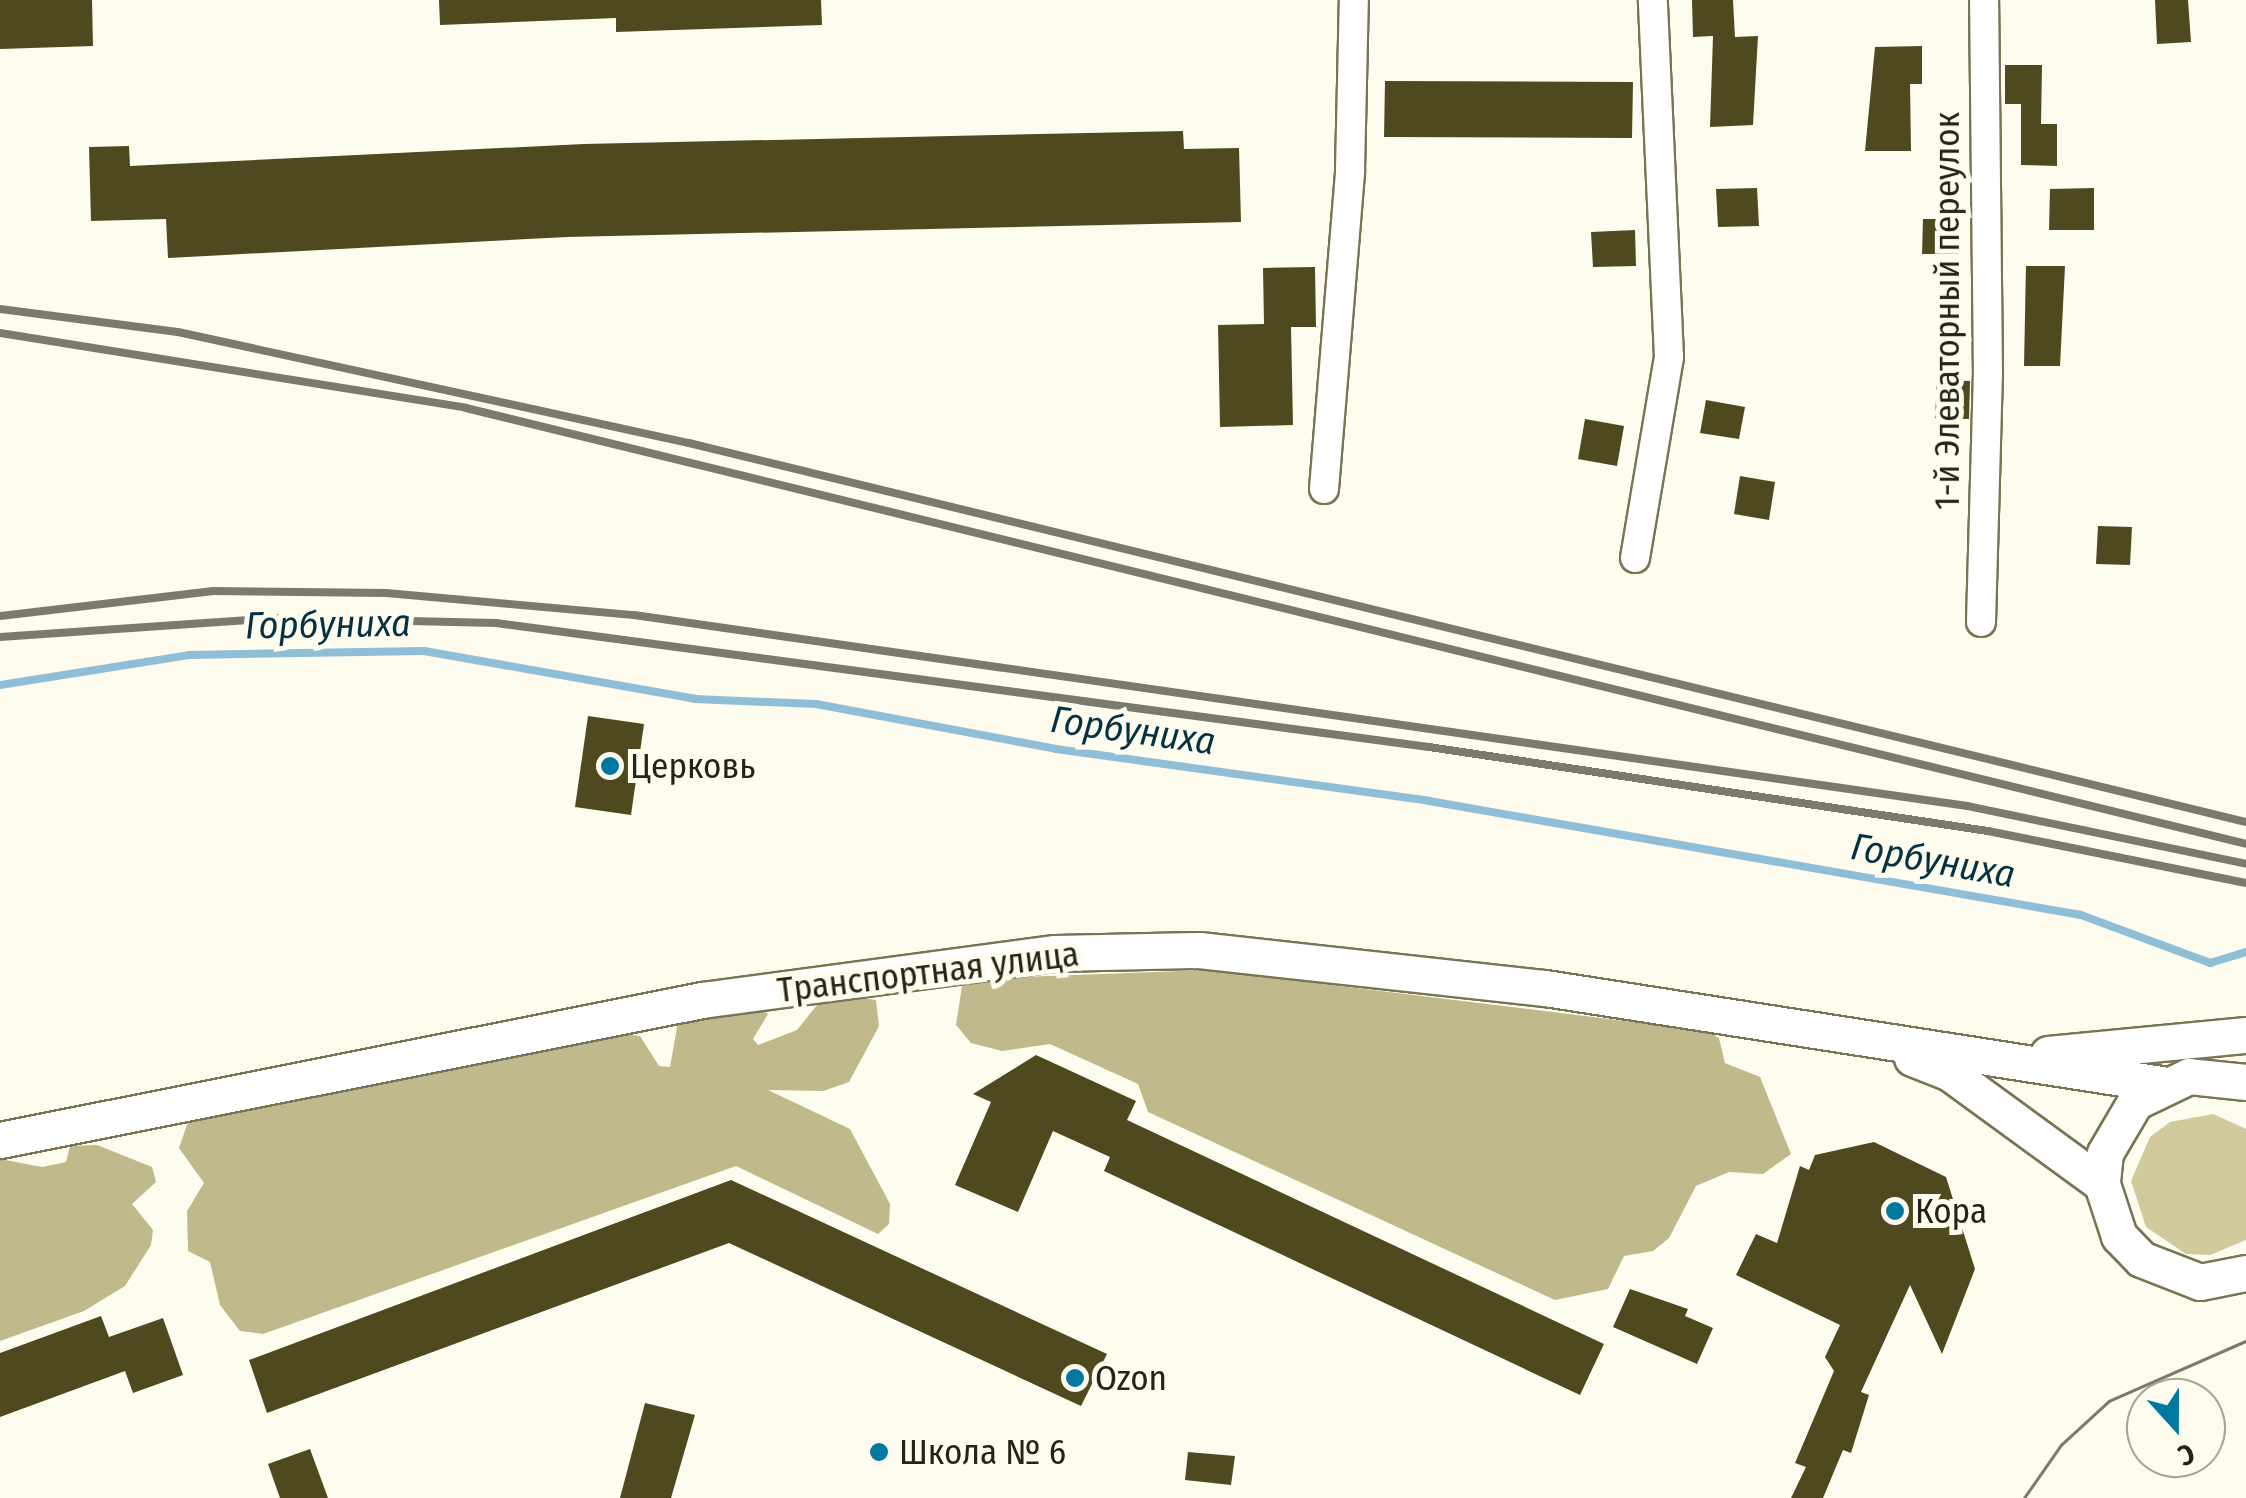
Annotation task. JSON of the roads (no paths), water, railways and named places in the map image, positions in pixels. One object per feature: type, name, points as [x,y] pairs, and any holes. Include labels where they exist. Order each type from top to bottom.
[{"type":"main road","name":"Транспортная улица","points":[[0,1140],[702,1000],[1055,954],[1199,950],[1338,962],[1864,1040]]},
{"type":"main road","points":[[1957,1052],[2123,1051],[2246,1034]]},
{"type":"main road","points":[[1864,1040],[2161,1084],[2233,1079],[2246,1049]]},
{"type":"main road","points":[[1864,1040],[1950,1073],[2102,1184]]},
{"type":"main road","points":[[2161,1084],[2116,1125],[2102,1184],[2120,1236],[2141,1259],[2200,1282],[2246,1274]]},
{"type":"street","points":[[1324,489],[1350,170],[1354,0]]},
{"type":"street","points":[[1635,558],[1669,357],[1653,0]]},
{"type":"street","name":"1-й Элеваторный переулок","points":[[1981,622],[1988,375],[1984,0]]},
{"type":"waterway","name":"Горбуниха","points":[[0,685],[189,655],[424,651],[695,699],[816,704],[1056,749],[1429,801],[2081,915],[2210,963],[2246,952]]},
{"type":"tram line","points":[[2024,1498],[2061,1445],[2109,1401],[2246,1341]]},
{"type":"railway","points":[[0,309],[178,332],[689,443],[2246,822]]},
{"type":"railway","points":[[0,333],[466,408],[2246,844]]},
{"type":"railway","points":[[0,616],[214,591],[386,593],[634,615],[1967,806],[2246,864]]},
{"type":"railway","points":[[0,637],[280,618],[496,623],[1429,747],[1988,831],[2246,883]]},
{"type":"place","name":"Церковь","points":[[610,766]]},
{"type":"place","name":"Кора","points":[[1895,1211]]},
{"type":"place","name":"Ozon","points":[[1075,1378]]},
{"type":"place","name":"Школа № 6","points":[[879,1452]]}]
